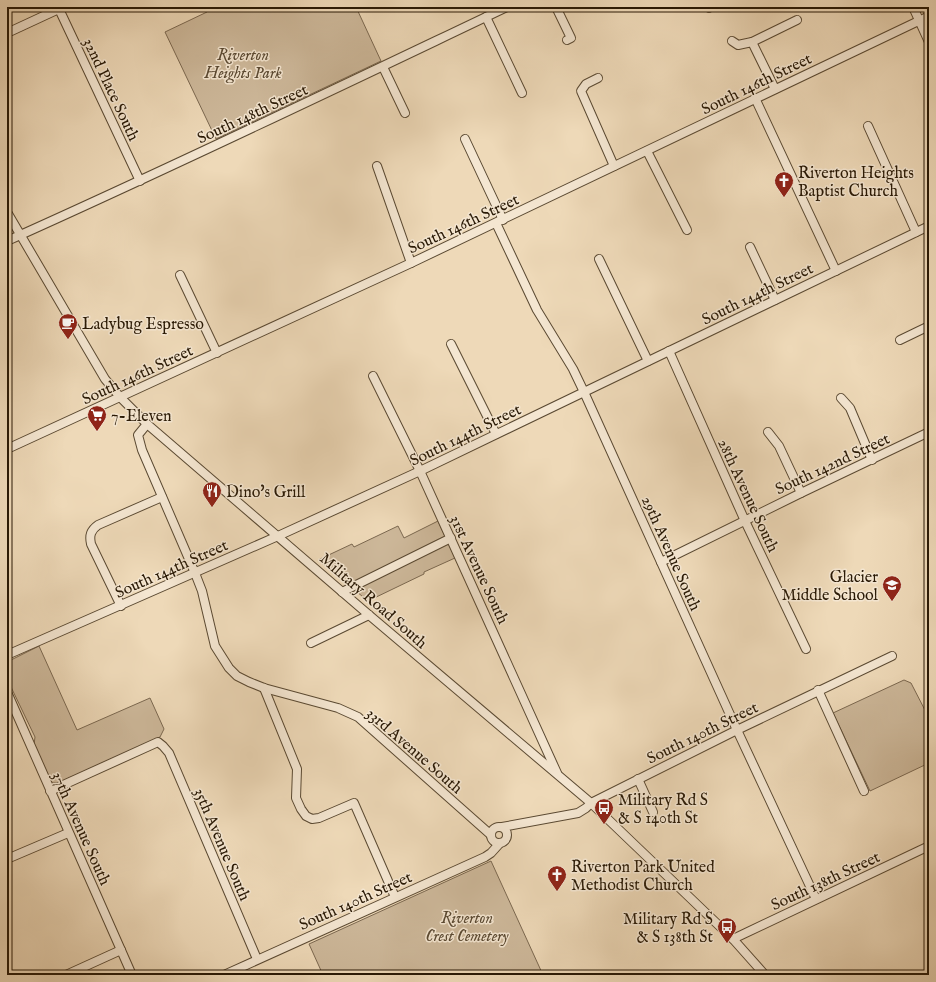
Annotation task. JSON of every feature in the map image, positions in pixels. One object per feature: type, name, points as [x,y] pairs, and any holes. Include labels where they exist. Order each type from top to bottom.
[{"type":"street","name":"South 148th Street","points":[[7,241],[140,181],[507,7]]},
{"type":"street","points":[[556,7],[570,38],[567,40]]},
{"type":"street","points":[[913,7],[929,42]]},
{"type":"street","points":[[7,33],[62,8]]},
{"type":"street","name":"32nd Place South","points":[[62,8],[140,181]]},
{"type":"street","name":"South 146th Street","points":[[7,448],[412,263],[929,16]]},
{"type":"street","points":[[486,17],[522,93]]},
{"type":"street","points":[[732,41],[738,45],[752,42],[797,20]]},
{"type":"street","points":[[752,42],[775,89]]},
{"type":"street","points":[[383,67],[405,113]]},
{"type":"street","points":[[598,78],[586,84],[582,91],[582,96],[614,166]]},
{"type":"street","points":[[755,98],[836,271]]},
{"type":"street","points":[[868,126],[916,232]]},
{"type":"street","name":"29th Avenue South","points":[[465,139],[537,310],[573,369],[584,392],[737,730],[816,899]]},
{"type":"street","points":[[647,151],[687,230]]},
{"type":"street","points":[[377,166],[412,263]]},
{"type":"street","name":"Military Road South","points":[[7,212],[90,355],[105,379],[120,397],[147,424],[591,803],[733,939],[765,975]]},
{"type":"street","name":"South 144th Street","points":[[7,655],[121,606],[420,471],[929,226]]},
{"type":"street","points":[[750,247],[775,300]]},
{"type":"street","points":[[599,259],[648,361]]},
{"type":"street","points":[[180,275],[217,353]]},
{"type":"street","points":[[900,340],[929,326]]},
{"type":"street","points":[[451,344],[496,434]]},
{"type":"street","name":"28th Avenue South","points":[[669,351],[745,521],[806,649]]},
{"type":"street","name":"31st Avenue South","points":[[373,376],[420,471],[558,775]]},
{"type":"street","points":[[841,398],[850,408],[872,460]]},
{"type":"street","name":"33rd Avenue South","points":[[147,424],[138,435],[139,440],[202,592],[212,639],[221,658],[228,668],[237,676],[264,688],[338,708],[358,717],[474,820],[495,841]]},
{"type":"street","points":[[768,432],[779,446],[801,493]]},
{"type":"street","name":"South 142nd Street","points":[[661,562],[929,432]]},
{"type":"street","points":[[121,606],[91,544],[91,532],[98,525],[162,497]]},
{"type":"street","points":[[342,592],[451,538]]},
{"type":"street","points":[[311,643],[369,615]]},
{"type":"street","name":"South 140th Street","points":[[502,829],[512,824],[522,824],[578,813],[591,803],[638,779],[818,690],[892,656]]},
{"type":"street","points":[[264,688],[297,769],[296,798],[303,812],[306,816],[312,819],[319,818],[354,803],[395,897]]},
{"type":"street","points":[[818,690],[864,791]]},
{"type":"street","name":"37th Avenue South","points":[[7,692],[132,975]]},
{"type":"street","name":"35th Avenue South","points":[[50,791],[158,742],[163,746],[169,753],[257,960]]},
{"type":"street","points":[[638,779],[653,812]]},
{"type":"street","name":"33rd Avenue South","points":[[474,820],[502,829]]},
{"type":"street","points":[[502,829],[506,839],[495,841],[492,831],[502,829]]},
{"type":"street","points":[[7,859],[68,833]]},
{"type":"street","name":"South 140th Street","points":[[224,975],[485,857],[491,853],[495,841]]},
{"type":"street","name":"South 138th Street","points":[[733,939],[929,846]]},
{"type":"street","points":[[66,975],[121,950]]},
{"type":"street","points":[[242,967],[247,975]]},
{"type":"green space","name":"Riverton Heights Park","points":[[205,7],[356,7],[381,61],[216,139],[165,32],[207,12]]},
{"type":"green space","points":[[438,521],[455,558],[368,601],[318,560],[352,544],[354,547],[398,526],[404,538]]},
{"type":"green space","points":[[39,646],[77,730],[150,698],[164,729],[160,737],[58,783],[52,783],[34,745],[35,737],[11,687],[7,684],[7,662]]},
{"type":"green space","points":[[904,680],[911,683],[929,718],[929,763],[870,791],[833,713]]},
{"type":"green space","name":"Riverton Crest Cemetery","points":[[491,861],[543,975],[323,975],[309,944]]},
{"type":"place","name":"Riverton Heights Baptist Church","points":[[784,198]]},
{"type":"place","name":"Ladybug Espresso","points":[[68,340]]},
{"type":"place","name":"7-Eleven","points":[[97,432]]},
{"type":"place","name":"Dino's Grill","points":[[212,508]]},
{"type":"place","name":"Glacier Middle School","points":[[892,602]]},
{"type":"place","name":"Military Rd S & S 140th St","points":[[604,825]]},
{"type":"place","name":"Riverton Park United Methodist Church","points":[[557,892]]},
{"type":"place","name":"Military Rd S & S 138th St","points":[[727,944]]}]
